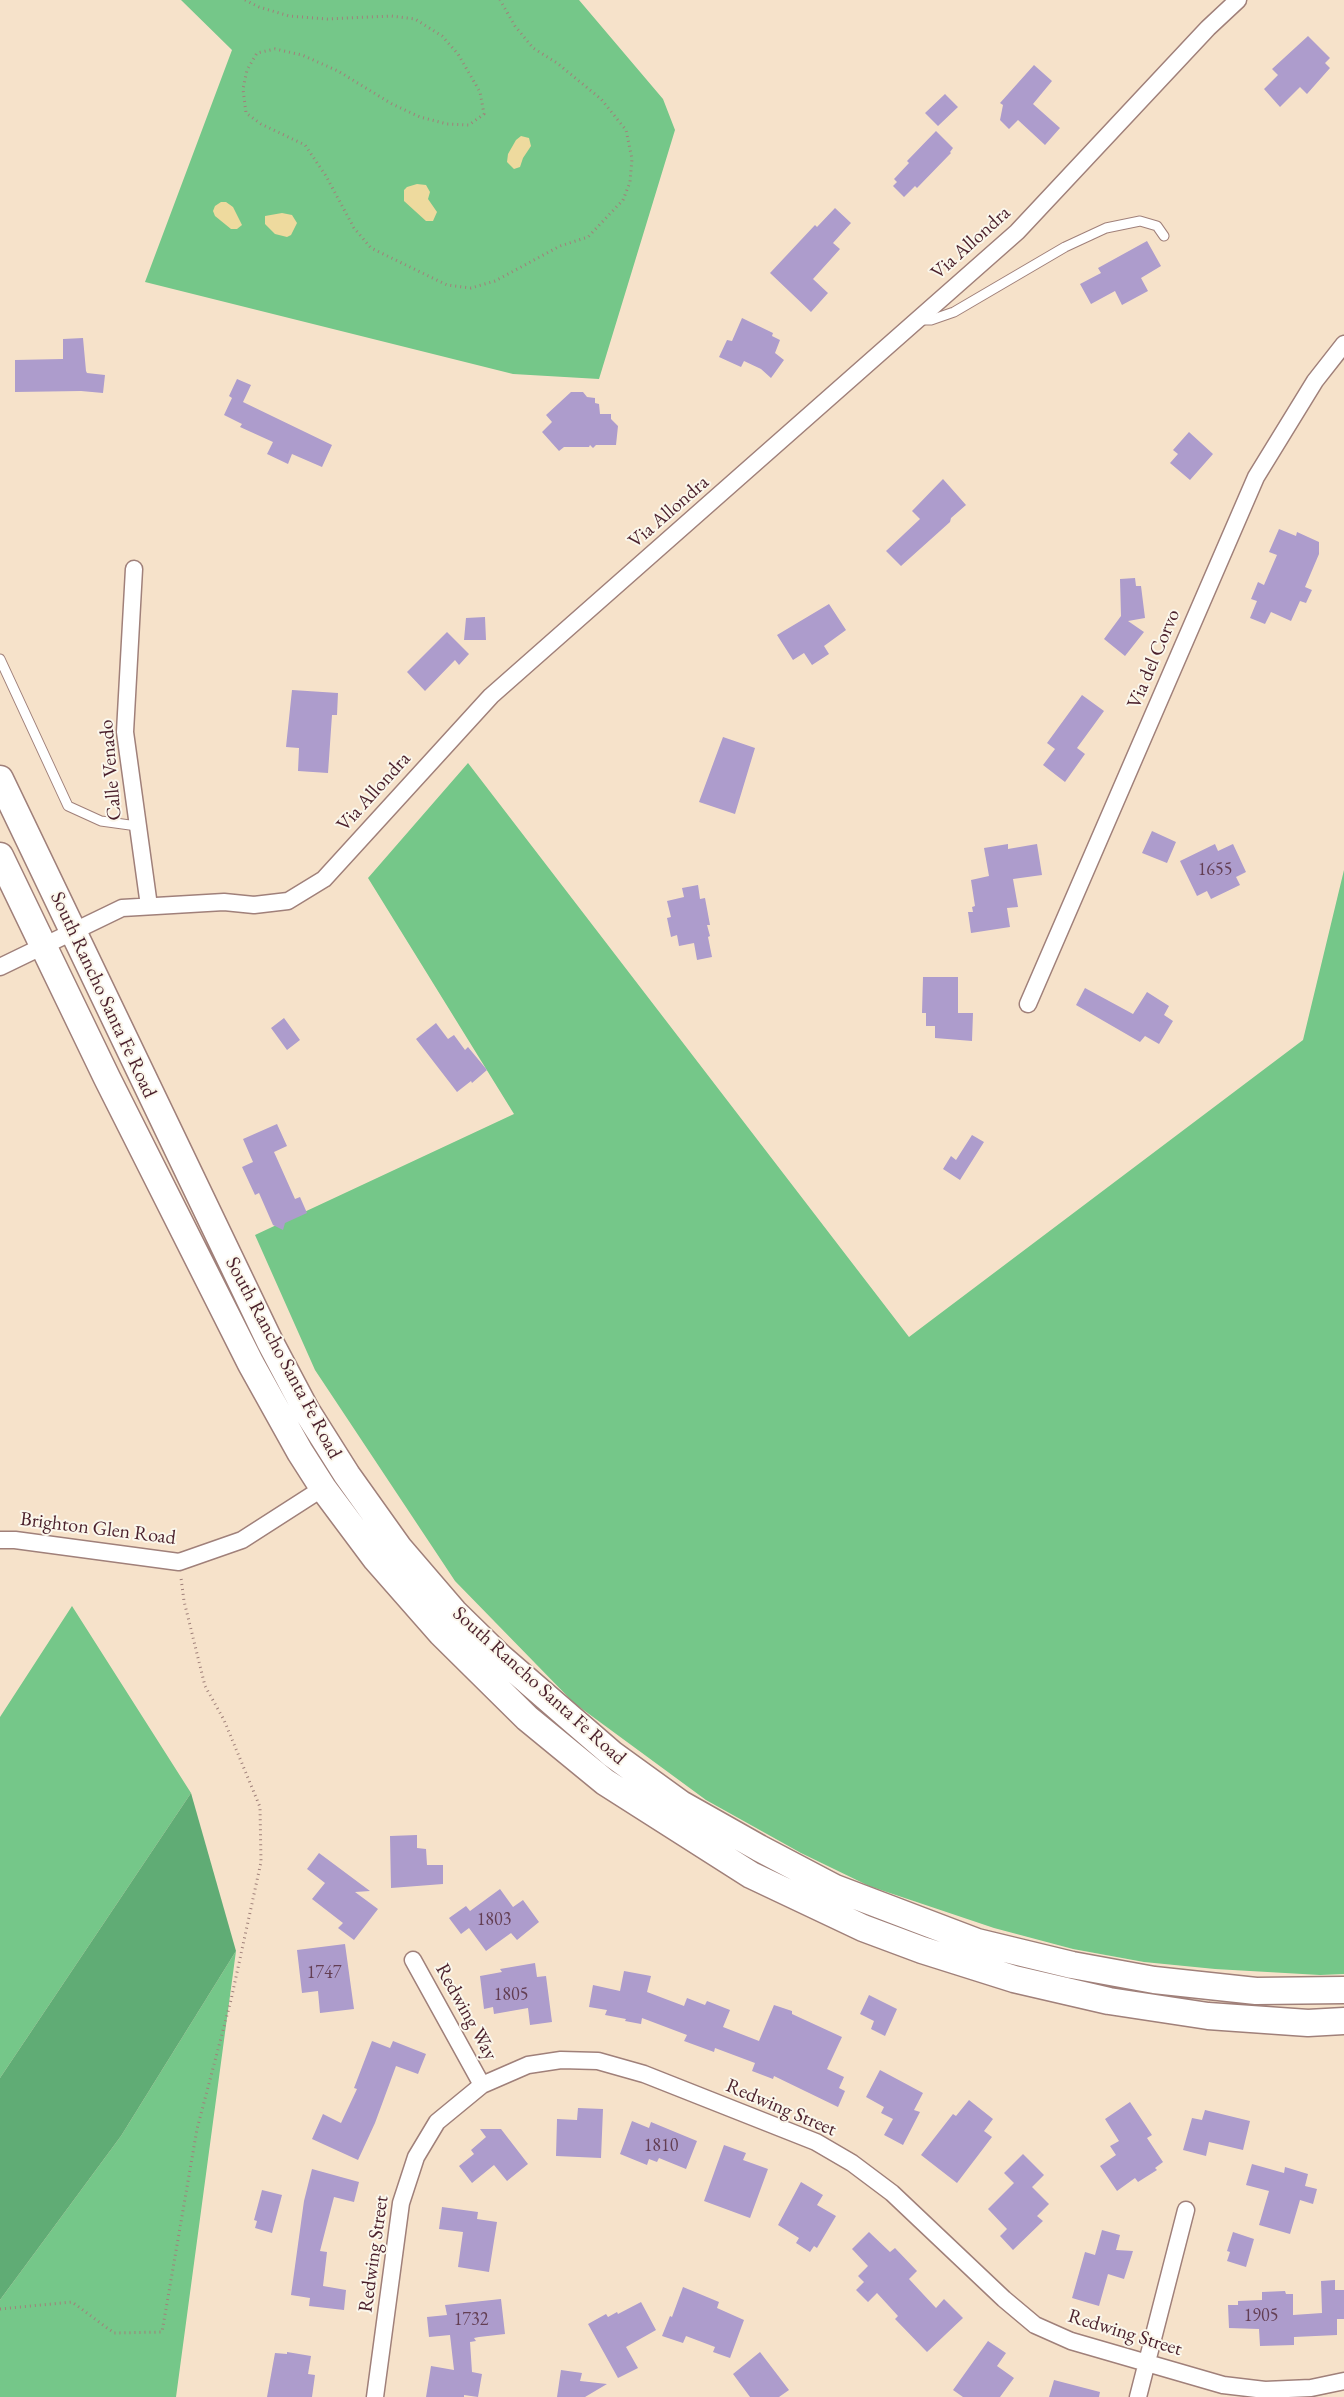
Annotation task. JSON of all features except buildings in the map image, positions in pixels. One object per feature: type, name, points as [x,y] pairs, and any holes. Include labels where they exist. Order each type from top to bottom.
[{"type":"main road","name":"South Rancho Santa Fe Road","points":[[0,779],[270,1342],[306,1410],[347,1476],[399,1548],[454,1612],[500,1657],[612,1754],[681,1804],[835,1888],[978,1942],[1072,1966],[1154,1980],[1256,1991],[1344,1990]]},
{"type":"main road","name":"South Rancho Santa Fe Road","points":[[0,856],[268,1396],[323,1488],[376,1559],[441,1633],[527,1718],[605,1782],[751,1875],[863,1928],[922,1950],[1014,1980],[1110,2001],[1208,2016],[1308,2023],[1344,2022]]},
{"type":"street","name":"Via Allondra","points":[[0,967],[122,908],[224,902],[254,905],[288,901],[324,878],[491,696],[1017,232],[1208,28],[1238,0]]},
{"type":"street","name":"Via del Corvo","points":[[1028,1004],[1256,477],[1315,382],[1344,344]]},
{"type":"street","name":"Calle Venado","points":[[134,569],[125,732],[149,906]]},
{"type":"street","name":"Brighton Glen Road","points":[[0,1540],[15,1540],[179,1562],[242,1540],[323,1488]]},
{"type":"street","name":"Redwing Way","points":[[413,1960],[482,2085]]},
{"type":"street","name":"Redwing Street","points":[[376,2397],[400,2203],[416,2157],[437,2122],[482,2085],[528,2065],[560,2060],[598,2061],[644,2074],[816,2142],[852,2163],[892,2193],[1004,2299],[1035,2325],[1071,2341],[1223,2385],[1265,2390],[1311,2388],[1344,2381]]},
{"type":"street","points":[[1138,2397],[1186,2210]]},
{"type":"lane","points":[[917,320],[931,320],[954,312],[1065,248],[1106,228],[1140,222],[1157,226],[1164,236]]},
{"type":"lane","points":[[0,659],[68,806],[101,821],[138,826]]},
{"type":"path","points":[[245,0],[259,7],[289,16],[327,19],[391,16],[415,19],[442,36],[458,54],[480,92],[484,114],[469,125],[447,124],[420,117],[392,104],[338,71],[302,55],[275,49],[257,53],[247,70],[242,89],[246,113],[261,124],[305,145],[326,176],[354,228],[372,248],[447,285],[471,288],[495,281],[560,246],[588,237],[623,200],[630,182],[632,159],[626,130],[601,99],[557,62],[533,48],[515,26],[500,0]]},
{"type":"path","points":[[0,2309],[72,2302],[114,2333],[162,2332],[197,2129],[231,2000],[261,1862],[260,1807],[224,1720],[205,1686],[184,1601],[179,1562]]},
{"type":"green space","points":[[181,0],[579,0],[663,99],[675,130],[599,379],[513,374],[145,282],[232,50]]},
{"type":"green space","points":[[468,763],[909,1337],[1303,1040],[1344,870],[1344,1974],[1320,1975],[1215,1969],[1144,1962],[1073,1949],[994,1928],[869,1886],[801,1853],[706,1800],[574,1703],[455,1581],[315,1370],[255,1235],[514,1114],[368,878]]},
{"type":"green space","points":[[72,1606],[191,1793],[0,2078],[0,1717]]},
{"type":"green space","points":[[191,1793],[236,1951],[121,2136],[0,2300],[0,2078]]},
{"type":"green space","points":[[236,1951],[176,2397],[0,2397],[0,2300],[121,2136]]},
{"type":"sand","points":[[521,136],[529,138],[531,146],[523,158],[520,167],[514,169],[507,162],[508,154],[516,140]]},
{"type":"sand","points":[[417,184],[426,185],[430,192],[428,199],[437,212],[433,221],[426,221],[404,201],[404,190]]},
{"type":"sand","points":[[221,202],[226,202],[233,207],[242,225],[237,229],[231,229],[215,216],[213,211],[215,206]]},
{"type":"sand","points":[[282,213],[292,215],[297,223],[291,235],[287,237],[275,234],[265,224],[265,216]]}]
